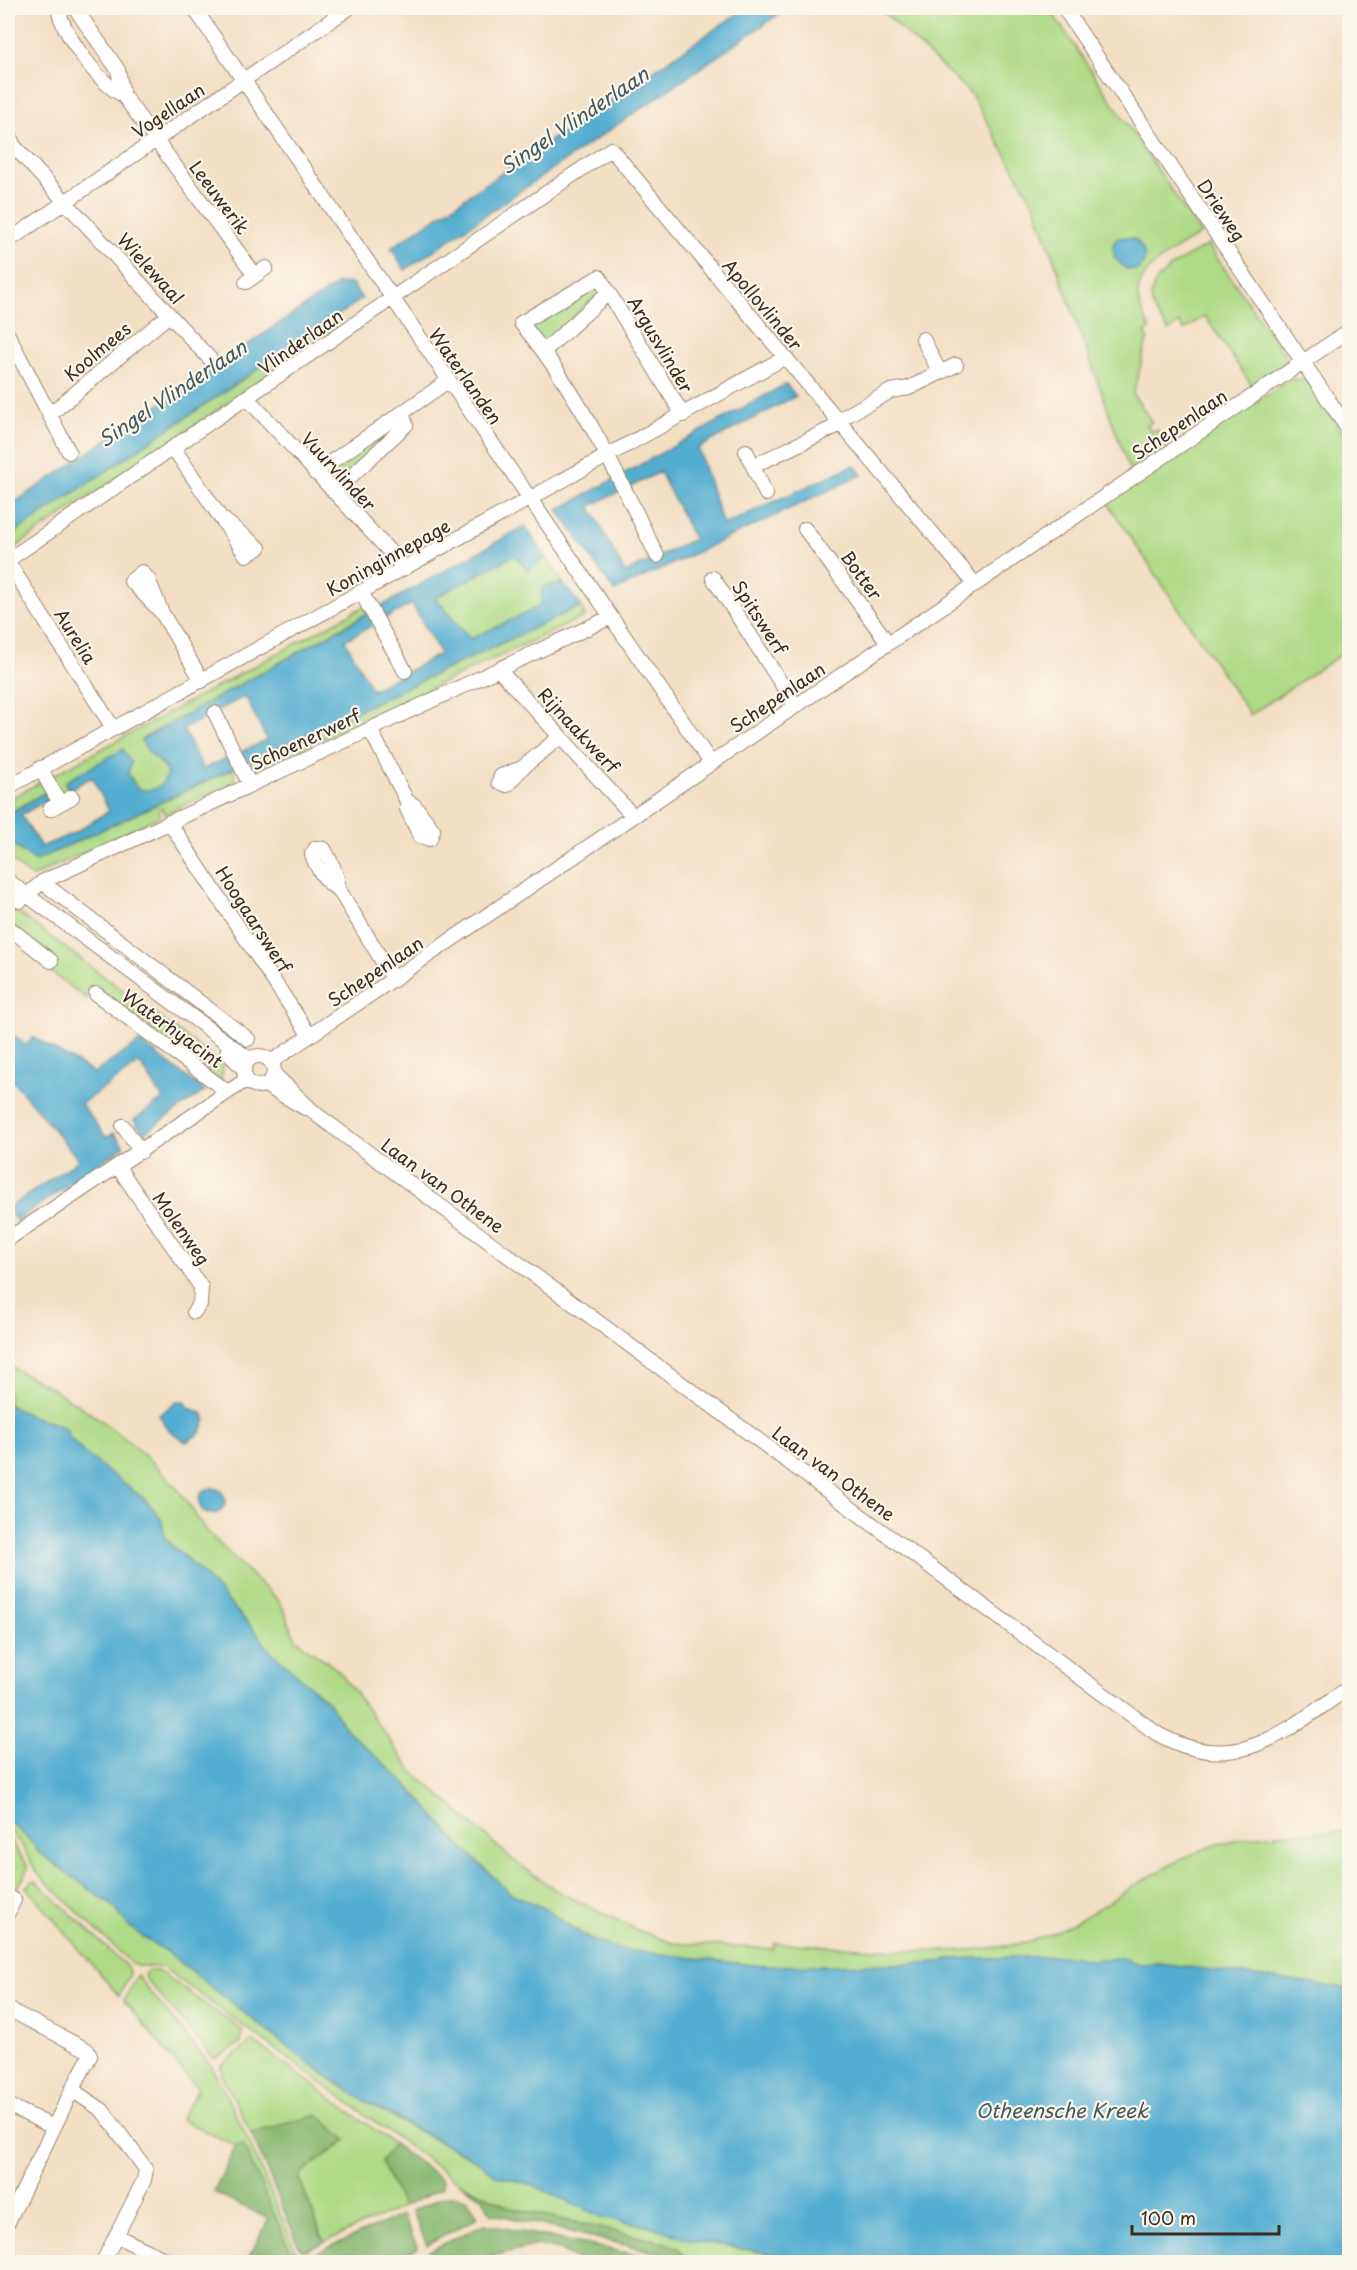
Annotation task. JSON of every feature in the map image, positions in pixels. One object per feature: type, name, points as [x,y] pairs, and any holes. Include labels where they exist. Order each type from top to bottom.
[{"type":"street","points":[[58,8],[60,16],[80,50],[102,80],[123,94]]},
{"type":"street","points":[[75,8],[83,16],[118,70],[123,94]]},
{"type":"street","name":"Waterlanden","points":[[194,8],[711,763]]},
{"type":"street","name":"Vogellaan","points":[[8,241],[349,8]]},
{"type":"street","name":"Drieweg","points":[[1064,8],[1350,432]]},
{"type":"street","name":"Leeuwerik","points":[[123,94],[155,141],[256,275]]},
{"type":"street","points":[[8,130],[10,144]]},
{"type":"street","name":"Wielewaal","points":[[10,144],[66,201],[210,359]]},
{"type":"street","name":"Vlinderlaan","points":[[8,561],[611,149]]},
{"type":"street","name":"Apollovlinder","points":[[611,149],[975,584]]},
{"type":"street","name":"Argusvlinder","points":[[657,556],[608,456],[544,351],[521,323],[599,277],[683,415]]},
{"type":"street","name":"Argusvlinder","points":[[544,351],[608,293]]},
{"type":"street","name":"Koolmees","points":[[49,416],[169,315]]},
{"type":"street","points":[[1303,362],[1350,330]]},
{"type":"street","points":[[8,335],[69,452]]},
{"type":"street","points":[[923,339],[940,373]]},
{"type":"street","name":"Koninginnepage","points":[[8,787],[784,358]]},
{"type":"street","name":"Schepenlaan","points":[[265,1085],[273,1068],[309,1036],[1303,362]]},
{"type":"street","points":[[753,466],[839,422],[891,391],[909,387],[956,365]]},
{"type":"street","points":[[315,472],[448,381]]},
{"type":"street","name":"Vuurvlinder","points":[[248,399],[405,568]]},
{"type":"street","points":[[334,492],[406,425],[402,413]]},
{"type":"street","points":[[174,449],[224,520]]},
{"type":"street","points":[[746,451],[766,494]]},
{"type":"street","name":"Botter","points":[[805,530],[888,643]]},
{"type":"street","name":"Aurelia","points":[[8,561],[113,729]]},
{"type":"street","name":"Spitswerf","points":[[713,578],[796,706]]},
{"type":"street","points":[[361,592],[405,671]]},
{"type":"street","points":[[162,613],[201,681]]},
{"type":"street","name":"Schoenerwerf","points":[[23,898],[42,882],[611,617]]},
{"type":"street","name":"Rijnaakwerf","points":[[499,670],[633,816]]},
{"type":"street","points":[[215,714],[250,785]]},
{"type":"street","points":[[370,729],[407,801]]},
{"type":"street","points":[[522,768],[560,737]]},
{"type":"street","points":[[40,768],[61,803]]},
{"type":"street","name":"Hoogaarswerf","points":[[169,822],[309,1036]]},
{"type":"street","points":[[8,881],[23,898]]},
{"type":"street","points":[[42,882],[248,1038]]},
{"type":"street","points":[[339,890],[394,980]]},
{"type":"street","points":[[8,891],[23,898],[210,1035],[246,1069],[260,1056],[273,1068]]},
{"type":"street","points":[[8,927],[51,961]]},
{"type":"street","name":"Waterhyacint","points":[[96,994],[228,1092]]},
{"type":"street","points":[[210,1035],[222,1019]]},
{"type":"street","name":"Laan van Othene","points":[[273,1068],[317,1115]]},
{"type":"street","name":"Waterhyacint","points":[[9,1236],[141,1152],[228,1092],[246,1069]]},
{"type":"street","name":"Laan van Othene","points":[[246,1069],[255,1086],[265,1085],[317,1115],[1169,1741],[1202,1751],[1227,1752],[1250,1749],[1271,1739],[1350,1687]]},
{"type":"street","points":[[123,1126],[141,1152]]},
{"type":"street","name":"Molenweg","points":[[118,1167],[201,1287],[202,1296],[194,1312]]},
{"type":"street","points":[[8,1896],[14,1900],[8,1913]]},
{"type":"street","points":[[8,2009],[87,2050],[90,2056],[9,2215]]},
{"type":"street","points":[[72,2090],[102,2110],[146,2169],[144,2180],[103,2262]]},
{"type":"street","points":[[8,2105],[53,2127]]},
{"type":"street","points":[[116,2236],[171,2262]]},
{"type":"green space","points":[[879,8],[1049,8],[1201,234],[1158,261],[1142,280],[1138,291],[1139,303],[1150,329],[1145,333],[1148,337],[1133,394],[1152,422],[1147,425],[1152,432],[1157,429],[1168,446],[1131,474],[1034,204],[971,94]]},
{"type":"green space","points":[[1208,245],[1289,361],[1252,386],[1205,316],[1184,330],[1179,323],[1169,331],[1153,307],[1151,296],[1160,277],[1168,269]]},
{"type":"green space","points":[[596,283],[602,290],[548,340],[540,341],[531,326],[532,322]]},
{"type":"green space","points":[[333,319],[338,328],[8,552],[8,537]]},
{"type":"green space","points":[[1291,379],[1308,380],[1349,443],[1349,649],[1250,715],[1107,502]]},
{"type":"green space","points":[[401,421],[338,483],[326,469]]},
{"type":"green space","points":[[514,555],[528,570],[546,557],[564,584],[561,583],[541,591],[542,602],[537,608],[470,640],[435,598]]},
{"type":"green space","points":[[581,606],[585,616],[252,772],[248,762]]},
{"type":"green space","points":[[363,607],[368,613],[142,739],[148,751],[164,766],[166,771],[164,780],[156,788],[148,790],[136,787],[128,774],[131,762],[65,782],[69,793],[63,795],[50,777]]},
{"type":"green space","points":[[233,769],[236,781],[165,814],[162,808],[158,810],[160,816],[32,877],[8,858],[8,841],[35,861]]},
{"type":"green space","points":[[44,780],[54,801],[47,806],[44,793],[8,814],[8,800]]},
{"type":"green space","points":[[8,905],[223,1065],[221,1081],[95,988],[87,999],[47,969],[55,958],[8,923]]},
{"type":"green space","points":[[8,1366],[77,1404],[123,1437],[163,1473],[180,1492],[206,1530],[278,1600],[296,1638],[343,1676],[412,1771],[513,1860],[559,1892],[637,1930],[673,1943],[773,1949],[775,1943],[940,1951],[1004,1946],[1033,1940],[1071,1924],[1161,1870],[1219,1844],[1267,1835],[1349,1832],[1349,1989],[1159,1963],[1139,1964],[1120,1958],[1091,1960],[1068,1956],[948,1959],[941,1962],[904,1964],[762,1966],[617,1949],[588,1938],[540,1906],[511,1894],[460,1845],[406,1784],[346,1729],[328,1702],[268,1649],[258,1634],[198,1569],[166,1540],[161,1519],[147,1501],[84,1453],[69,1437],[66,1428],[29,1415],[8,1404]]},
{"type":"green space","points":[[8,1820],[33,1843],[37,1851],[113,1906],[128,1925],[166,1951],[337,2084],[402,2123],[479,2162],[497,2176],[530,2184],[626,2223],[649,2226],[692,2240],[819,2262],[699,2262],[684,2259],[681,2252],[666,2243],[511,2208],[458,2182],[162,1967],[132,1964],[37,1873],[23,1847],[8,1829]]},
{"type":"green space","points":[[8,1837],[28,1867],[13,1893],[8,1890]]},
{"type":"green space","points":[[32,1881],[36,1881],[126,1966],[130,1974],[119,1996],[26,1887]]},
{"type":"green space","points":[[147,1971],[158,1971],[242,2030],[241,2043],[214,2059],[146,1979],[144,1975]]},
{"type":"green space","points":[[137,1976],[212,2067],[246,2135],[296,2251],[291,2253],[243,2145],[236,2146],[180,2119],[198,2089],[124,2001]]},
{"type":"green space","points":[[253,2041],[394,2144],[381,2161],[403,2207],[324,2242],[299,2178],[301,2173],[346,2141],[318,2115],[251,2133],[222,2076],[221,2066]]},
{"type":"green space","points":[[318,2115],[346,2140],[301,2173],[299,2178],[324,2242],[304,2251],[299,2246],[251,2133]]},
{"type":"green space","points":[[243,2144],[291,2252],[296,2251],[302,2262],[266,2262],[250,2255],[269,2219],[214,2192],[236,2146]]},
{"type":"green space","points":[[394,2144],[443,2180],[442,2188],[403,2207],[381,2161]]},
{"type":"green space","points":[[458,2182],[511,2208],[666,2243],[678,2248],[684,2259],[491,2213],[482,2198]]},
{"type":"green space","points":[[454,2195],[468,2200],[478,2217],[427,2245],[412,2211],[441,2198]]},
{"type":"green space","points":[[402,2215],[418,2248],[388,2262],[308,2262],[305,2258]]},
{"type":"green space","points":[[484,2224],[673,2262],[580,2262],[559,2250],[537,2245],[469,2262],[434,2262],[429,2251]]},
{"type":"water","points":[[746,8],[788,8],[405,270],[391,248]]},
{"type":"water","points":[[1124,237],[1135,239],[1143,250],[1144,262],[1138,270],[1126,269],[1114,257],[1113,244],[1117,239]]},
{"type":"water","points":[[339,283],[352,284],[362,299],[8,537],[8,507]]},
{"type":"water","points":[[786,384],[796,396],[698,448],[723,525],[854,465],[862,475],[614,591],[558,510]],"holes":[[[660,472],[694,539],[625,573],[590,506]]]},
{"type":"water","points":[[525,526],[546,557],[528,570],[514,555],[435,598],[470,639],[537,608],[542,602],[542,588],[550,585],[565,587],[581,606],[35,861],[8,841],[8,814],[44,793],[47,800],[21,815],[41,847],[76,832],[109,811],[92,777],[69,789],[65,782],[123,749],[131,763],[128,774],[136,787],[148,790],[159,786],[164,780],[166,771],[141,740]],"holes":[[[412,604],[440,654],[372,690],[345,640]],[[245,696],[267,740],[203,769],[183,729]]]},
{"type":"water","points":[[8,1029],[26,1046],[33,1037],[94,1073],[140,1042],[205,1091],[144,1133],[134,1120],[163,1099],[140,1063],[81,1104],[106,1137],[114,1133],[124,1146],[16,1221],[8,1208],[79,1160],[8,1075]]},
{"type":"water","points":[[178,1401],[184,1401],[190,1408],[204,1414],[206,1421],[200,1433],[186,1442],[170,1431],[159,1415]]},
{"type":"water","name":"Otheensche Kreek","points":[[8,1404],[29,1415],[66,1428],[69,1437],[84,1453],[147,1501],[161,1519],[166,1540],[198,1569],[258,1634],[268,1649],[328,1702],[346,1729],[406,1784],[460,1845],[511,1894],[540,1906],[588,1938],[617,1949],[762,1966],[904,1964],[940,1962],[948,1959],[1068,1956],[1091,1960],[1120,1958],[1139,1964],[1159,1963],[1349,1989],[1349,2262],[819,2262],[692,2240],[649,2226],[602,2217],[530,2184],[497,2176],[479,2162],[366,2102],[299,2056],[166,1951],[143,1937],[128,1925],[113,1906],[37,1851],[33,1843],[8,1820]]},
{"type":"water","points":[[212,1488],[221,1492],[225,1501],[221,1510],[212,1514],[203,1510],[199,1501],[203,1492]]},
{"type":"water label","name":"Singel Vlinderlaan","points":[[574,120]]},
{"type":"water label","name":"Singel Vlinderlaan","points":[[172,393]]}]
